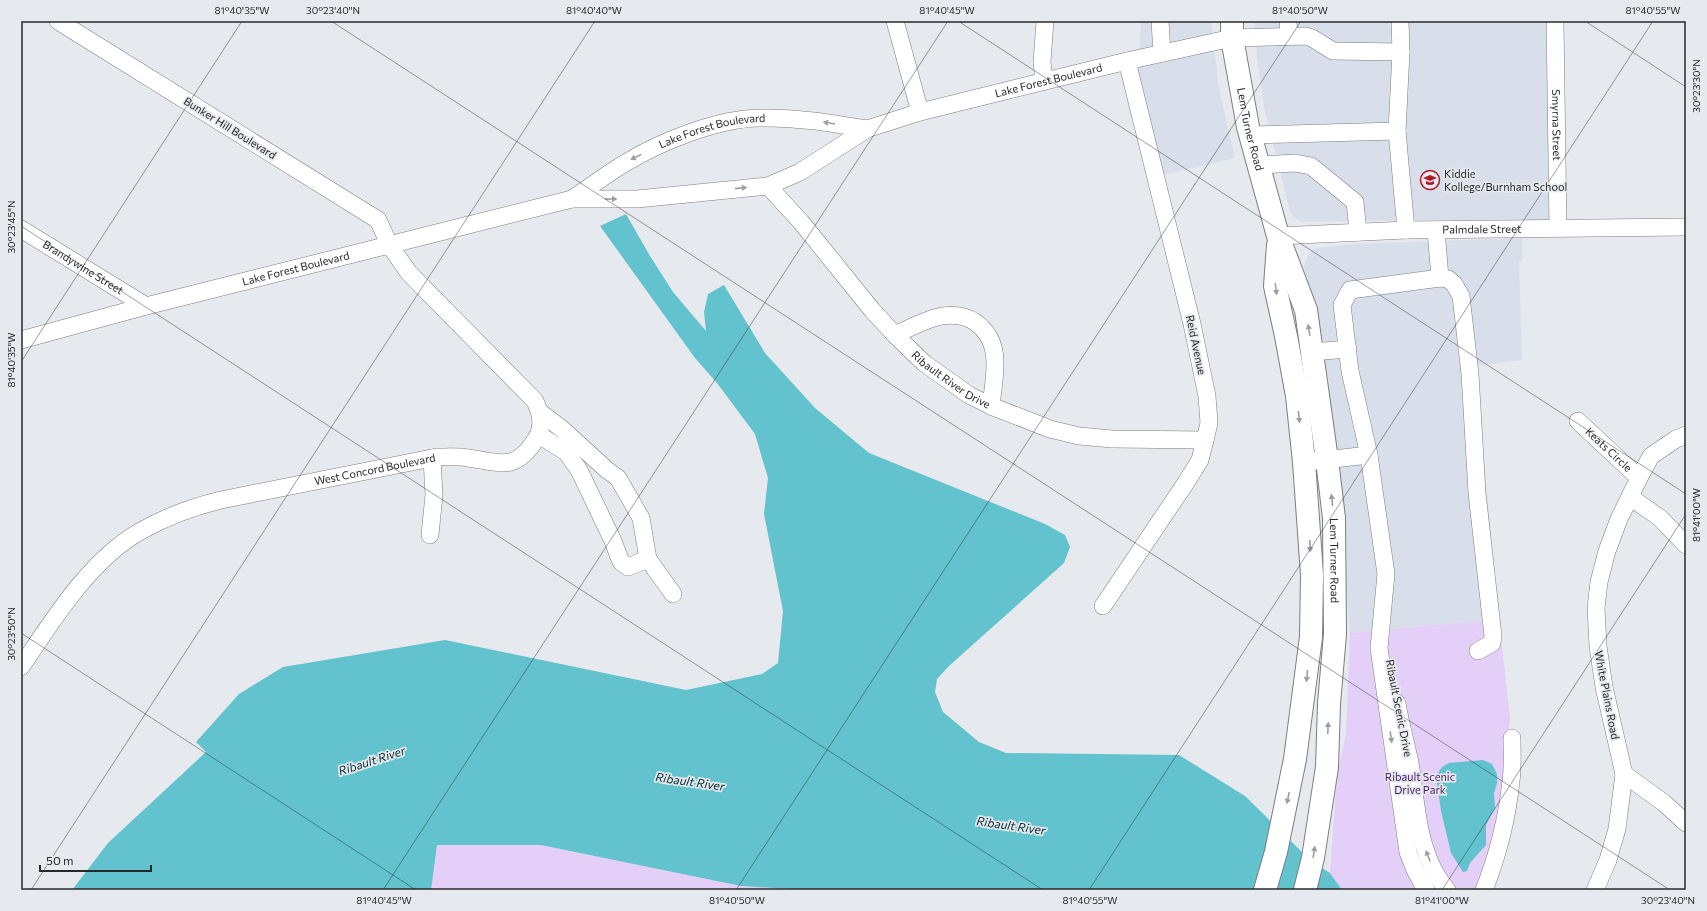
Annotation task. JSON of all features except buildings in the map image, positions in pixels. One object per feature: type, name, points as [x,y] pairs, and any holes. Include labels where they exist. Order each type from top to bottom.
[{"type":"main road","name":"Lem Turner Road","points":[[1232,29],[1239,80],[1250,135],[1278,236],[1306,310],[1334,518],[1335,634],[1329,704],[1327,767],[1313,858],[1305,890]]},
{"type":"main road","name":"Lem Turner Road","points":[[1265,890],[1276,852],[1295,759],[1311,637],[1312,575],[1304,462],[1297,396],[1275,286],[1278,236]]},
{"type":"street","name":"Bunker Hill Boulevard","points":[[58,21],[378,220],[390,246]]},
{"type":"street","points":[[895,21],[920,112]]},
{"type":"street","points":[[1044,81],[1042,62],[1045,21]]},
{"type":"street","points":[[1160,21],[1162,53]]},
{"type":"street","points":[[1400,21],[1401,52],[1397,131],[1406,230]]},
{"type":"street","name":"Smyrna Street","points":[[1555,21],[1558,228]]},
{"type":"street","name":"Lake Forest Boulevard","points":[[21,340],[146,306],[390,246],[572,199],[637,199],[768,186],[800,172],[867,129],[920,112],[1127,60],[1162,53],[1232,29],[1288,29],[1312,38],[1333,51],[1401,52]]},
{"type":"street","name":"Reid Avenue","points":[[1103,606],[1200,460],[1209,423],[1207,396],[1192,324],[1127,60]]},
{"type":"street","name":"Lake Forest Boulevard","points":[[572,199],[627,161],[661,145],[714,125],[758,118],[821,121],[867,129]]},
{"type":"street","points":[[1250,135],[1397,131]]},
{"type":"street","points":[[1259,165],[1295,163],[1311,166],[1355,202],[1358,232]]},
{"type":"street","name":"Ribault River Drive","points":[[768,186],[801,222],[872,310],[895,335],[924,363],[947,381],[969,395],[991,406],[1050,429],[1079,436],[1112,439],[1205,440]]},
{"type":"street","name":"Palmdale Street","points":[[1278,236],[1406,230],[1686,227]]},
{"type":"street","name":"Brandywine Street","points":[[21,229],[146,306]]},
{"type":"street","points":[[1436,230],[1440,278],[1448,279],[1454,284],[1461,296],[1470,374],[1477,493],[1493,636],[1492,643],[1478,651]]},
{"type":"street","points":[[390,246],[409,273],[535,401],[541,413],[562,429],[607,470],[618,478],[641,518],[648,559],[673,594]]},
{"type":"street","name":"Ribault Scenic Drive","points":[[1426,890],[1415,870],[1408,852],[1403,828],[1379,648],[1386,574],[1369,455],[1348,354],[1342,305],[1350,290],[1440,278]]},
{"type":"street","points":[[895,335],[934,318],[955,315],[971,320],[984,329],[993,343],[996,365],[991,406]]},
{"type":"street","points":[[1313,358],[1348,354]]},
{"type":"street","points":[[541,413],[539,435],[566,452],[579,470],[613,541],[621,562],[628,567],[648,559]]},
{"type":"street","name":"Keats Circle","points":[[1578,421],[1639,478]]},
{"type":"street","name":"West Concord Boulevard","points":[[21,667],[82,583],[110,553],[138,532],[170,516],[196,506],[221,500],[432,458],[468,458],[504,464],[519,458],[531,447],[539,435]]},
{"type":"street","name":"White Plains Road","points":[[1595,890],[1608,860],[1617,829],[1624,774],[1604,687],[1598,646],[1596,608],[1599,582],[1607,551],[1639,478],[1652,456],[1676,439],[1686,435]]},
{"type":"street","points":[[1304,462],[1369,455]]},
{"type":"street","points":[[430,535],[434,495],[432,458]]},
{"type":"street","points":[[1630,497],[1660,518],[1686,545]]},
{"type":"street","name":"Ribault Scenic Drive","points":[[1381,615],[1398,711],[1410,761],[1420,834],[1431,866],[1447,890]]},
{"type":"street","points":[[1484,890],[1495,864],[1503,829],[1511,780],[1512,738]]},
{"type":"street","points":[[1624,774],[1664,803],[1686,822]]},
{"type":"shaded area","points":[[1141,21],[1211,21],[1219,89],[1235,158],[1164,175],[1138,74]]},
{"type":"shaded area","points":[[1254,21],[1547,21],[1549,221],[1409,220],[1302,222],[1294,217],[1290,211],[1264,107],[1257,58]]},
{"type":"shaded area","points":[[1522,238],[1522,262],[1519,261],[1522,360],[1475,366],[1499,619],[1350,633],[1329,381],[1304,266],[1307,257],[1312,250],[1318,248],[1353,244]]},
{"type":"green space","name":"Ribault Scenic Drive Park","points":[[1499,619],[1510,718],[1503,795],[1494,846],[1477,890],[1342,890],[1330,873],[1337,775],[1346,734],[1350,633]]},
{"type":"green space","points":[[436,845],[541,845],[741,886],[807,890],[431,890]]},
{"type":"water","name":"Ribault River","points":[[626,214],[673,292],[706,331],[704,312],[708,294],[724,285],[765,353],[815,408],[869,453],[1045,524],[1065,535],[1070,547],[1064,563],[949,666],[937,679],[935,692],[943,712],[979,742],[1006,753],[1179,755],[1245,796],[1311,861],[1330,873],[1342,890],[807,890],[741,886],[541,845],[437,845],[431,890],[72,890],[108,843],[206,752],[196,742],[239,694],[283,667],[445,640],[686,690],[762,674],[778,663],[783,611],[764,514],[768,478],[755,434],[717,383],[695,358],[600,226]]},
{"type":"water","points":[[1483,760],[1492,764],[1497,774],[1497,784],[1494,793],[1495,808],[1486,825],[1486,845],[1470,863],[1467,871],[1463,872],[1451,853],[1441,811],[1436,776],[1442,767],[1449,763]]},
{"type":"place","name":"Kiddie Kollege/Burnham School","points":[[1430,180]]}]
